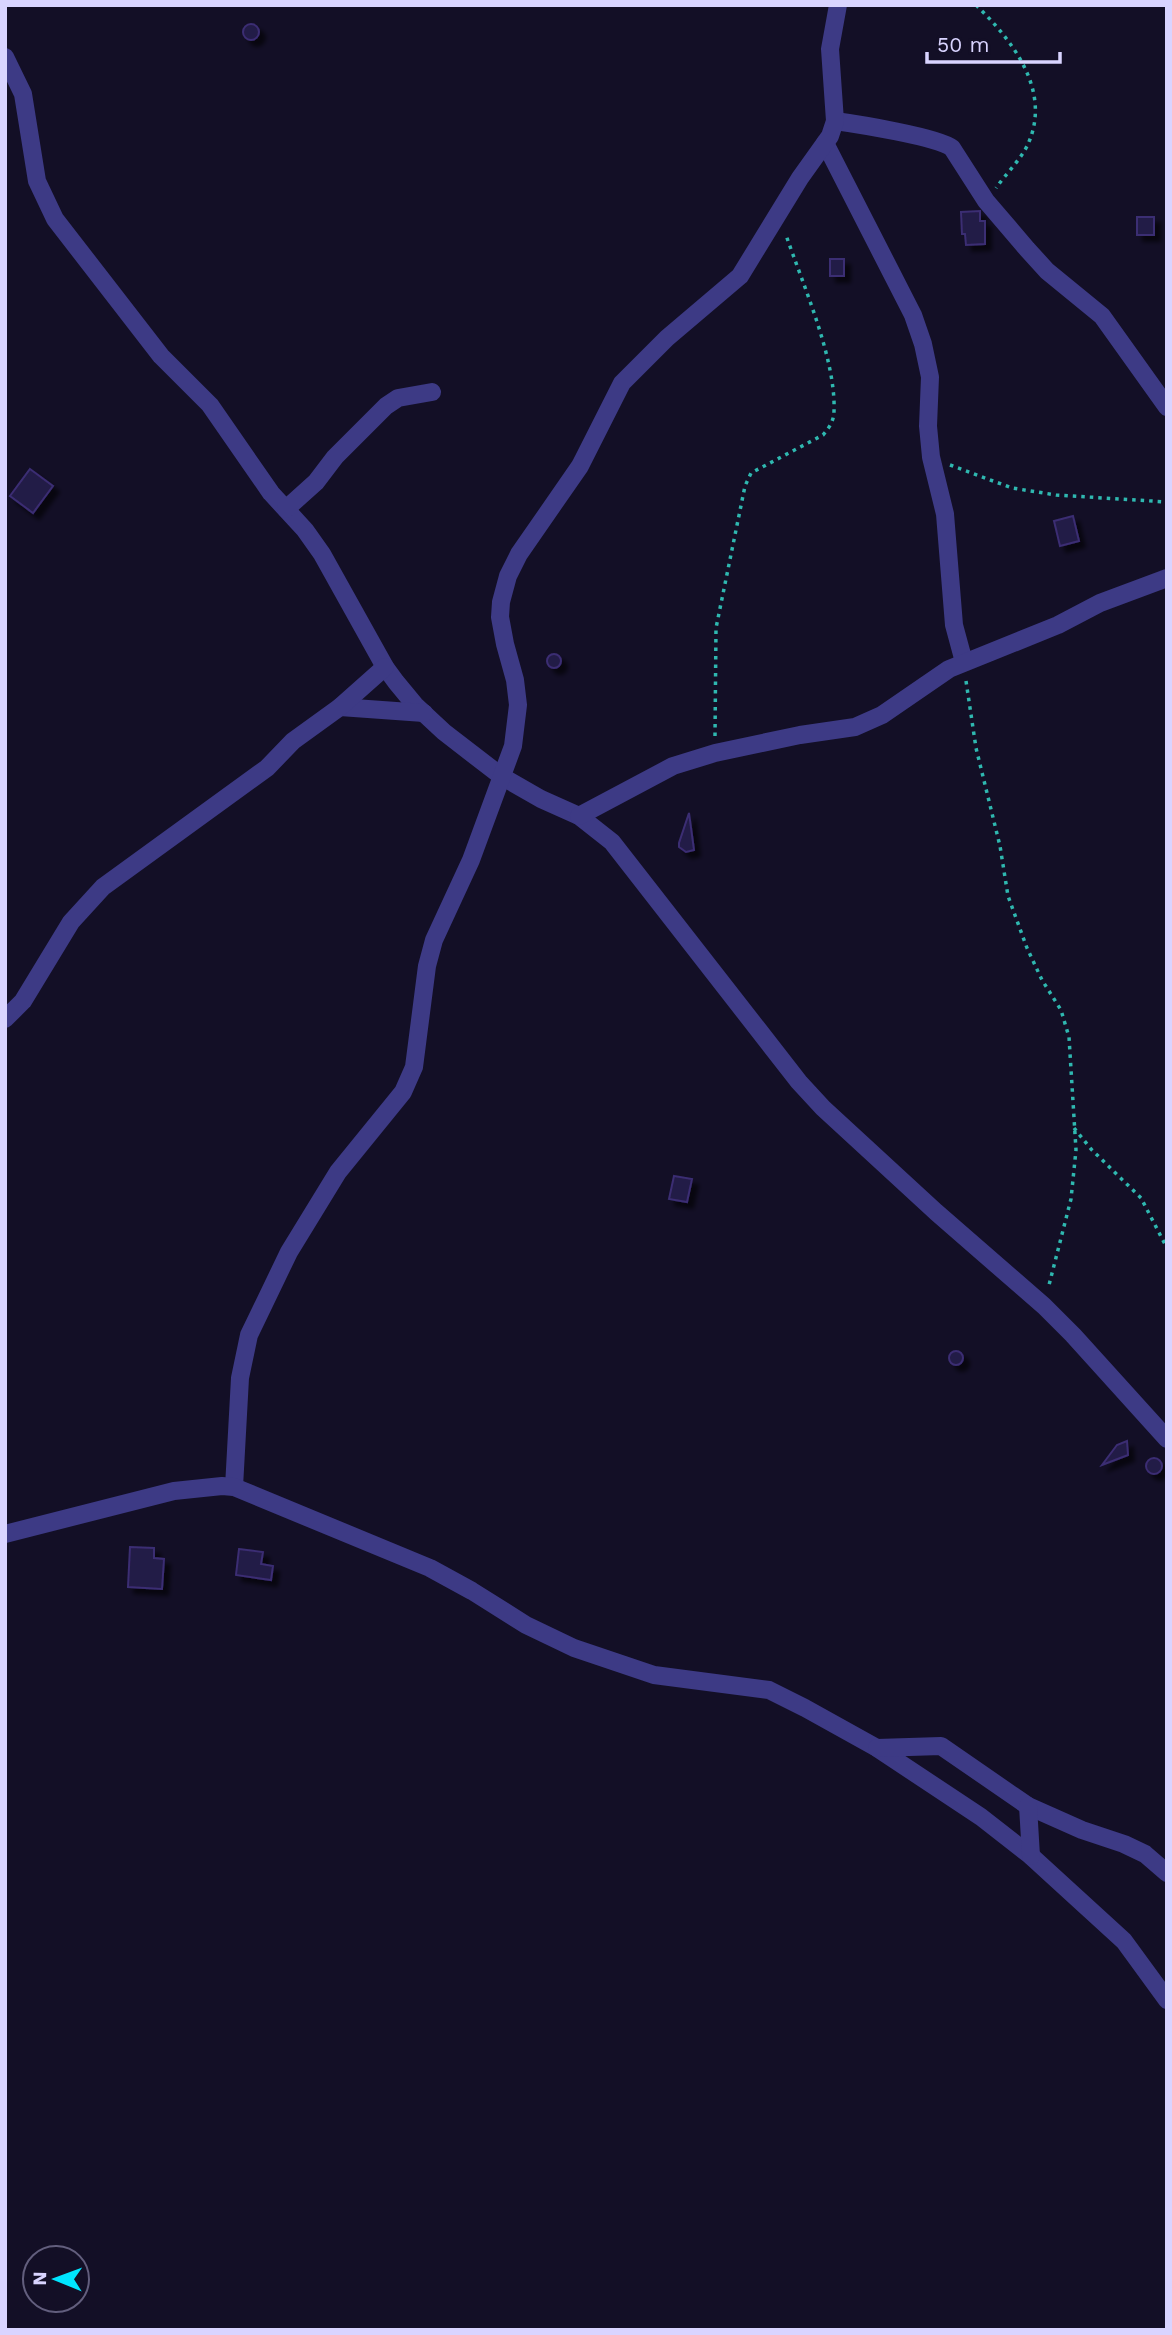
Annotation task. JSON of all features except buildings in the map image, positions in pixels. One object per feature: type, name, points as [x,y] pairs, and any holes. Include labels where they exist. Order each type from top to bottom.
[{"type":"street","points":[[234,1487],[240,1377],[249,1335],[289,1252],[338,1172],[403,1092],[415,1067],[434,940],[471,860],[498,793],[501,776],[513,746],[518,705],[500,617],[508,576],[519,554],[580,466],[622,383],[667,338],[740,276],[800,178],[825,144],[835,121],[830,48],[838,5]]},
{"type":"street","points":[[5,57],[23,94],[37,181],[55,219],[161,356],[210,405],[271,493],[321,554],[385,667],[444,732],[501,776],[541,799],[579,816],[612,842],[799,1082],[823,1108],[1044,1306],[1167,1440]]},
{"type":"street","points":[[835,121],[947,145],[958,156],[986,201],[1047,271],[1102,316],[1167,407]]},
{"type":"street","points":[[825,144],[913,316],[923,344],[930,377],[928,426],[945,514],[954,625],[964,662]]},
{"type":"street","points":[[286,509],[316,482],[341,450],[386,406],[398,398],[432,392]]},
{"type":"street","points":[[579,816],[673,766],[715,752],[855,727],[882,715],[949,669],[1058,625],[1100,603],[1167,578]]},
{"type":"street","points":[[5,1019],[23,1001],[67,928],[103,887],[267,768],[293,741],[340,707],[385,667]]},
{"type":"street","points":[[340,707],[424,713]]},
{"type":"street","points":[[5,1534],[174,1491],[234,1487],[430,1568],[526,1625],[574,1647],[654,1675],[769,1690],[877,1748],[981,1817],[1031,1856],[1124,1941],[1167,2000]]},
{"type":"street","points":[[877,1748],[941,1746],[1028,1807],[1124,1844],[1145,1854],[1167,1873]]},
{"type":"street","points":[[1028,1807],[1031,1856]]},
{"type":"path","points":[[976,5],[1007,40],[1030,75],[1035,95],[1035,121],[1028,146],[986,201]]},
{"type":"path","points":[[715,752],[716,628],[746,486],[751,473],[823,435],[830,426],[834,412],[828,357],[779,215]]},
{"type":"path","points":[[932,457],[1012,488],[1056,495],[1167,502]]},
{"type":"path","points":[[964,662],[976,748],[1000,846],[1008,896],[1027,948],[1042,980],[1061,1010],[1069,1037],[1076,1150],[1071,1199],[1044,1306]]},
{"type":"path","points":[[1073,1127],[1091,1149],[1141,1198],[1167,1248]]}]
